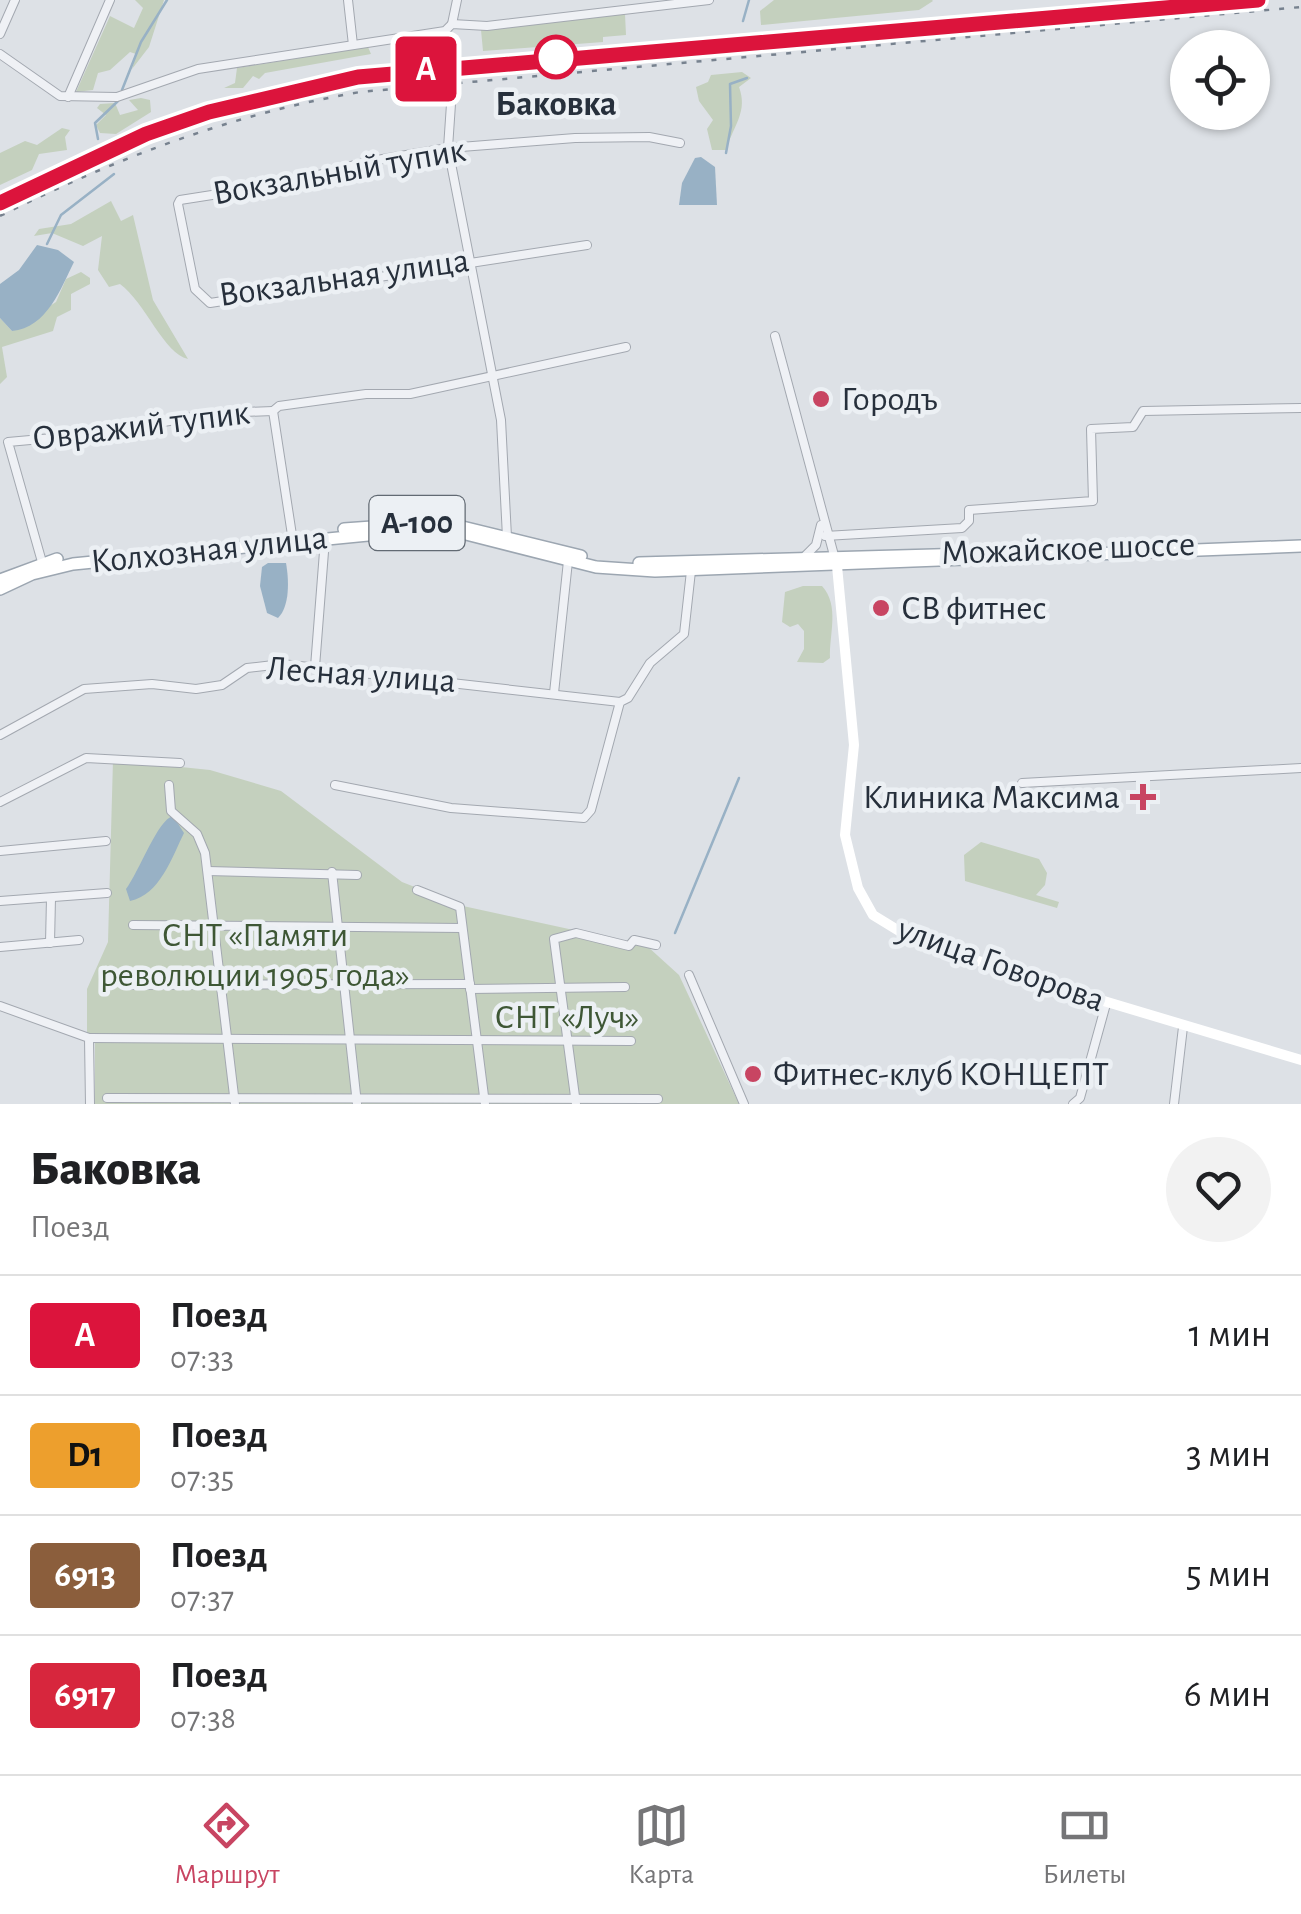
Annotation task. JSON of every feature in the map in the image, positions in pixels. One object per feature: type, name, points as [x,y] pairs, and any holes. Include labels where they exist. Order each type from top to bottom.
[{"type":"main road","name":"Колхозная улица","points":[[0,580],[42,562],[442,522],[584,557],[622,562],[802,558],[836,561]]},
{"type":"main road","name":"Колхозная улица","points":[[0,589],[73,564],[452,531],[609,568],[690,570],[836,561]]},
{"type":"main road","name":"Можайское шоссе","points":[[836,561],[1301,543]]},
{"type":"main road","name":"улица Говорова","points":[[836,561],[853,732],[845,836],[850,864],[868,908],[904,934],[1106,1004],[1301,1060]]},
{"type":"street","points":[[0,34],[15,0]]},
{"type":"street","points":[[68,97],[110,0]]},
{"type":"street","points":[[348,0],[353,44]]},
{"type":"street","points":[[0,54],[38,83],[68,97],[127,95],[198,69],[445,30],[452,24],[457,0]]},
{"type":"street","points":[[452,24],[487,26],[709,0]]},
{"type":"street","points":[[451,104],[448,148],[489,377],[501,420],[507,536]]},
{"type":"street","name":"Вокзальный тупик","points":[[178,201],[290,183],[365,162],[448,148],[576,138],[649,137],[680,143]]},
{"type":"street","name":"Вокзальная улица","points":[[178,201],[195,289],[210,302],[468,260],[588,245]]},
{"type":"street","points":[[775,336],[821,521],[836,561]]},
{"type":"street","name":"Овражий тупик","points":[[42,562],[8,442],[86,435],[217,413],[273,410],[366,394],[410,394],[626,348]]},
{"type":"street","points":[[826,536],[962,528],[969,520],[969,510],[1093,501],[1091,429],[1133,427],[1142,411],[1301,408]]},
{"type":"street","points":[[273,410],[292,534]]},
{"type":"street","points":[[802,558],[816,545],[821,521]]},
{"type":"street","points":[[316,667],[326,539]]},
{"type":"street","points":[[554,693],[568,561]]},
{"type":"street","points":[[335,786],[451,808],[584,818],[591,810],[620,702],[628,698],[650,663],[682,639],[690,570]]},
{"type":"street","name":"Лесная улица","points":[[0,735],[84,689],[152,684],[196,689],[222,685],[248,668],[316,667],[620,702]]},
{"type":"street","points":[[0,802],[92,757],[180,763]]},
{"type":"street","points":[[1022,783],[1301,768]]},
{"type":"street","points":[[169,785],[172,811],[197,834],[208,871],[234,1101]]},
{"type":"street","points":[[0,851],[106,842]]},
{"type":"street","points":[[208,871],[357,875]]},
{"type":"street","points":[[332,872],[357,1101]]},
{"type":"street","points":[[417,890],[460,907],[484,1101]]},
{"type":"street","points":[[0,901],[107,893]]},
{"type":"street","points":[[50,942],[51,898]]},
{"type":"street","points":[[133,924],[462,928]]},
{"type":"street","points":[[575,1102],[554,938],[576,933],[629,946],[634,940],[656,944]]},
{"type":"street","points":[[0,947],[79,940]]},
{"type":"street","points":[[688,975],[744,1104]]},
{"type":"street","points":[[123,985],[625,987]]},
{"type":"street","points":[[1080,1102],[1106,1004]]},
{"type":"street","points":[[0,1006],[89,1038],[630,1041]]},
{"type":"street","points":[[1174,1104],[1182,1027]]},
{"type":"street","points":[[89,1038],[90,1104]]},
{"type":"street","points":[[106,1098],[575,1102],[658,1099]]},
{"type":"green space","points":[[135,0],[164,0],[149,47],[132,69],[136,54],[130,52],[110,70],[98,73],[93,90],[76,92],[110,16],[134,28],[143,8]]},
{"type":"green space","points":[[774,0],[933,1],[919,10],[761,25],[760,11]]},
{"type":"green space","points":[[625,14],[626,35],[603,37],[603,42],[483,51],[481,30]]},
{"type":"green space","points":[[368,47],[371,54],[265,73],[259,79],[253,76],[243,88],[224,88],[235,83],[237,68]]},
{"type":"green space","points":[[742,72],[751,78],[739,87],[739,118],[726,150],[712,150],[707,129],[713,120],[699,101],[696,87],[708,82],[711,75]]},
{"type":"green space","points":[[129,100],[150,100],[151,112],[116,134],[100,133],[96,125],[106,115],[97,108],[100,104],[115,103],[120,115],[138,110]]},
{"type":"green space","points":[[62,128],[70,130],[65,137],[67,150],[39,154],[32,170],[0,185],[0,153],[25,141],[37,145]]},
{"type":"green space","points":[[111,201],[121,221],[133,215],[153,300],[188,359],[171,348],[129,292],[120,284],[109,287],[98,270],[102,236],[83,246],[52,233],[34,236],[39,229],[71,224]]},
{"type":"green space","points":[[81,272],[90,278],[90,284],[71,294],[71,310],[57,317],[53,331],[2,347],[7,377],[0,384],[0,318],[12,331],[56,302],[66,279]]},
{"type":"green space","points":[[803,586],[822,586],[831,602],[830,658],[823,663],[797,662],[804,649],[804,631],[798,624],[790,627],[782,622],[785,592]]},
{"type":"green space","name":"СНТ «Памяти революции 1905 года»","points":[[113,760],[210,770],[281,791],[402,882],[463,906],[647,946],[679,975],[739,1104],[95,1104],[95,1038],[87,1034],[87,989],[108,942]]},
{"type":"green space","points":[[981,842],[1039,859],[1047,873],[1045,885],[1036,895],[1059,902],[1057,908],[965,881],[964,855]]},
{"type":"water","points":[[701,157],[715,167],[717,205],[679,205],[682,183],[695,158]]},
{"type":"water","points":[[37,245],[58,250],[74,262],[44,315],[35,323],[12,331],[0,318],[0,284],[19,270]]},
{"type":"water","points":[[286,563],[287,600],[278,618],[267,613],[260,586],[262,567]]},
{"type":"water","points":[[173,816],[184,833],[170,863],[149,891],[130,901],[126,889],[161,826]]},
{"type":"waterway","points":[[122,90],[141,42],[167,0]]},
{"type":"waterway","points":[[743,21],[749,0]]},
{"type":"waterway","points":[[726,153],[731,126],[730,84],[747,78]]},
{"type":"waterway","points":[[98,139],[95,123],[118,101]]},
{"type":"waterway","points":[[47,244],[61,215],[114,174]]},
{"type":"waterway","points":[[675,933],[739,778]]},
{"type":"railway","points":[[835,30],[1187,0]]},
{"type":"railway","points":[[0,216],[176,140],[266,112],[360,92],[1301,7]]},
{"type":"railway","points":[[491,63],[850,33]]},
{"type":"railway","points":[[0,198],[126,139],[241,98],[354,74],[506,57]]},
{"type":"train","name":"A","points":[[0,203],[146,134],[276,93],[358,77],[556,57],[1258,0]]},
{"type":"place","name":"Баковка","points":[[556,57]]},
{"type":"place","name":"Городъ","points":[[821,399]]},
{"type":"place","name":"СВ фитнес","points":[[881,608]]},
{"type":"place","name":"Клиника Максима","points":[[1143,797]]},
{"type":"place","name":"Фитнес-клуб КОНЦЕПТ","points":[[753,1074]]},
{"type":"park label","name":"СНТ «Луч»","points":[[567,1017]]}]
